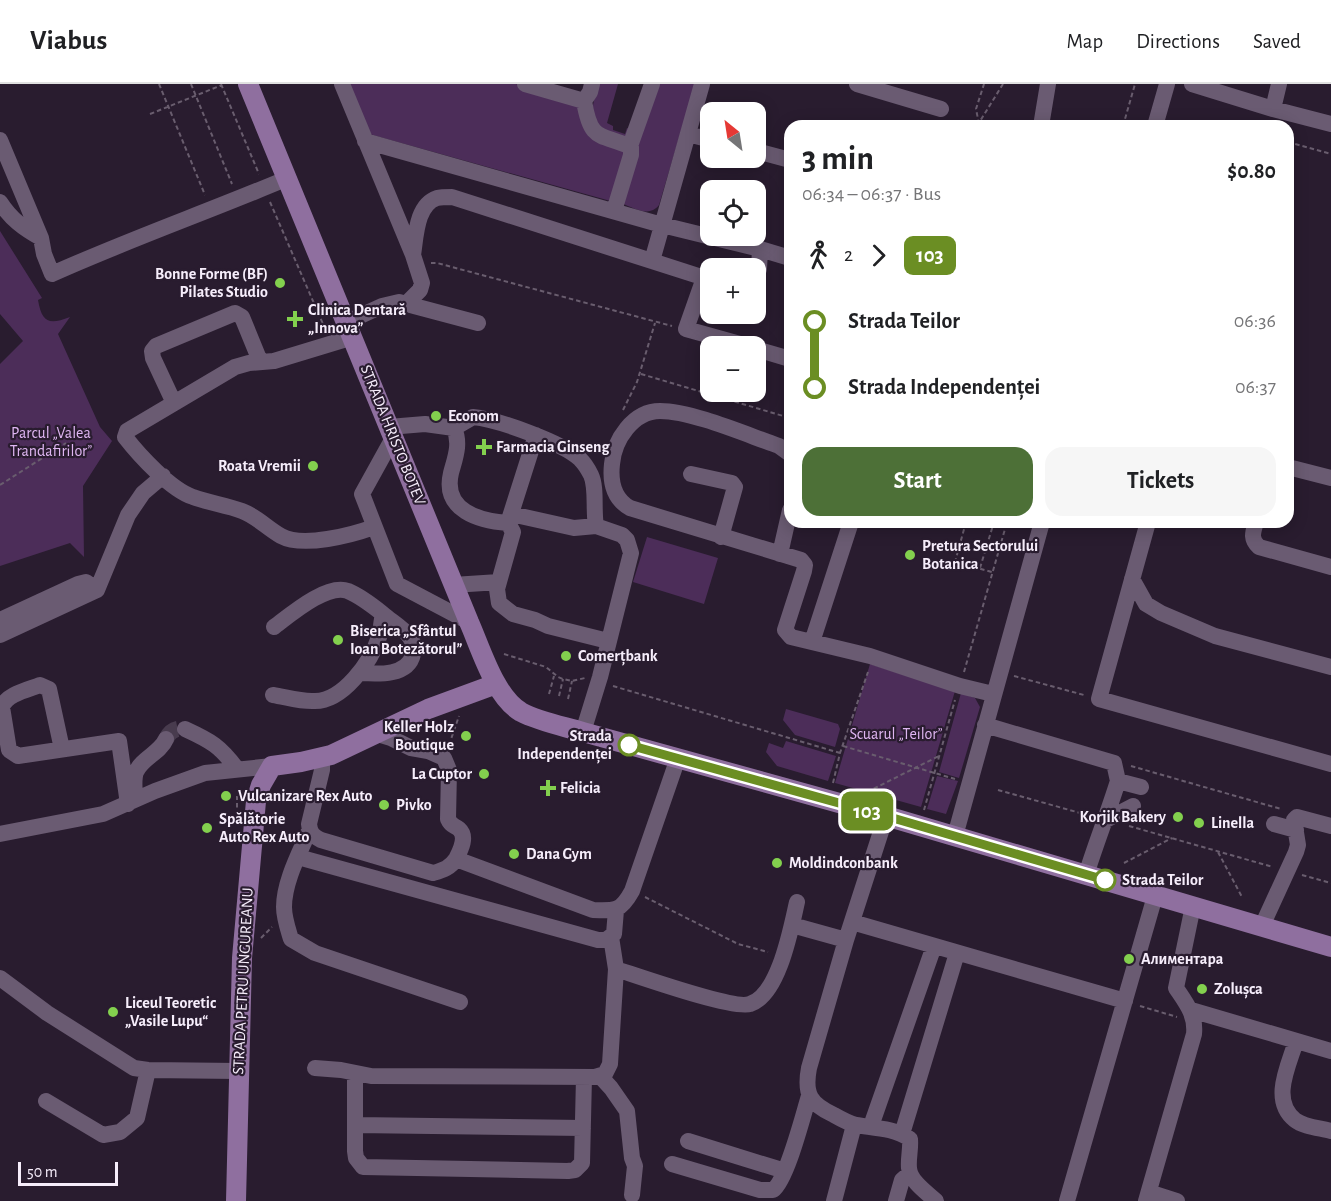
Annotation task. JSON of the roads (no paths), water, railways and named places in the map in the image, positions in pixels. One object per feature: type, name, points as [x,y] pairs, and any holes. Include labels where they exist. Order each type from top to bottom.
[{"type":"main road","name":"STRADA HRISTO BOTEV","points":[[248,84],[453,585],[496,684],[510,704],[521,712],[583,732]]},
{"type":"main road","points":[[272,766],[322,758],[378,734],[453,707],[496,684]]},
{"type":"main road","points":[[583,732],[886,816],[1331,946]]},
{"type":"main road","name":"STRADA PETRU UNGUREANU","points":[[236,1201],[242,958],[256,801],[261,785],[272,766]]},
{"type":"street","points":[[342,84],[422,283],[420,290],[407,303]]},
{"type":"street","points":[[525,84],[584,101]]},
{"type":"street","points":[[591,84],[590,92],[584,101],[591,126],[598,135],[609,141],[630,146]]},
{"type":"street","points":[[614,211],[631,155],[630,146],[652,84]]},
{"type":"street","points":[[652,261],[702,84]]},
{"type":"street","points":[[857,84],[941,109]]},
{"type":"street","points":[[1042,120],[1048,84]]},
{"type":"street","points":[[1157,120],[1167,84]]},
{"type":"street","points":[[1192,84],[1331,124]]},
{"type":"street","points":[[1273,109],[1279,84]]},
{"type":"street","points":[[688,134],[700,137]]},
{"type":"street","points":[[0,140],[41,238],[52,274],[116,246],[288,178]]},
{"type":"street","points":[[365,141],[662,225],[784,256]]},
{"type":"street","points":[[766,154],[784,158]]},
{"type":"street","points":[[415,261],[419,219],[425,208],[436,198],[452,197],[700,276]]},
{"type":"street","points":[[0,202],[10,217],[21,227],[41,238]]},
{"type":"street","points":[[760,249],[760,258]]},
{"type":"street","points":[[700,297],[686,329],[711,336]]},
{"type":"street","points":[[374,527],[326,539],[289,540],[244,511],[191,497],[178,489],[139,455],[124,434],[235,367],[260,361],[274,361],[330,342],[391,303],[407,303],[478,323]]},
{"type":"street","points":[[174,403],[153,357],[152,351],[156,346],[236,313],[242,316],[260,361]]},
{"type":"street","points":[[766,352],[784,357]]},
{"type":"street","points":[[784,450],[696,418],[660,411],[646,414],[627,429],[617,443],[612,461],[613,487],[621,501],[630,508],[801,560],[804,565],[785,630],[791,637],[873,657],[960,686],[993,694]]},
{"type":"street","points":[[469,622],[397,584],[362,494],[391,433],[425,424],[454,428],[473,417],[536,435],[579,458],[586,466],[593,481],[593,509],[596,526]]},
{"type":"street","points":[[454,428],[457,440],[456,457],[450,481],[452,494],[456,503],[473,516],[489,521],[510,519],[574,528],[596,526],[622,535],[627,540],[631,553],[583,732]]},
{"type":"street","points":[[536,435],[510,519],[513,532],[497,589],[499,603],[513,614],[548,626],[608,640]]},
{"type":"street","points":[[1294,469],[1331,478]]},
{"type":"street","points":[[692,474],[732,483],[735,487],[721,537]]},
{"type":"street","points":[[0,635],[97,590],[128,515],[143,493],[163,476]]},
{"type":"street","points":[[780,554],[786,528]]},
{"type":"street","points":[[812,642],[849,528]]},
{"type":"street","points":[[955,837],[1040,528]]},
{"type":"street","points":[[1146,528],[1099,699],[1331,764]]},
{"type":"street","points":[[1254,528],[1253,542],[1259,547],[1331,567]]},
{"type":"street","points":[[1132,579],[1146,604],[1161,613],[1215,636],[1331,667]]},
{"type":"street","points":[[0,620],[78,584],[86,582],[97,590]]},
{"type":"street","points":[[453,585],[499,582]]},
{"type":"street","points":[[274,627],[314,599],[336,590],[346,590],[383,614],[410,638],[414,652],[411,660],[397,671],[380,674],[359,673]]},
{"type":"street","points":[[273,695],[315,701],[330,698],[349,684],[359,673],[376,645],[383,614]]},
{"type":"street","points":[[62,749],[49,689],[40,685],[8,698],[2,707],[9,750],[13,754],[18,756],[119,741],[132,803]]},
{"type":"street","points":[[985,725],[1114,764],[1118,781],[1086,875]]},
{"type":"street","points":[[185,729],[221,749],[237,769]]},
{"type":"street","points":[[309,831],[321,840],[433,873],[452,865],[464,841],[463,834],[450,824],[448,819],[449,770],[445,759],[439,754],[411,748],[378,734]]},
{"type":"street","points":[[132,803],[138,769],[162,747],[166,739]]},
{"type":"street","points":[[322,758],[322,770],[309,831],[285,895],[284,909],[291,939],[315,953],[460,1002]]},
{"type":"street","points":[[456,859],[593,910],[616,910],[622,906],[632,891],[678,758]]},
{"type":"street","points":[[0,834],[103,814],[155,791],[205,773],[272,766]]},
{"type":"street","points":[[1118,781],[1141,787]]},
{"type":"street","points":[[1106,820],[1132,806]]},
{"type":"street","points":[[672,1164],[768,1191],[779,1186],[809,1096],[807,1078],[809,1068],[846,940],[886,816]]},
{"type":"street","points":[[1262,926],[1296,852],[1296,823]]},
{"type":"street","points":[[1274,824],[1331,826]]},
{"type":"street","points":[[298,857],[598,940],[606,940],[614,934],[616,910]]},
{"type":"street","points":[[1067,1201],[1155,896]]},
{"type":"street","points":[[616,969],[728,1003],[750,1004],[764,994],[772,983],[783,956],[797,902]]},
{"type":"street","points":[[1177,1201],[1147,1197],[1194,1034],[1193,1016],[1176,988],[1193,906]]},
{"type":"street","points":[[852,922],[1125,1001]]},
{"type":"street","points":[[792,925],[846,940]]},
{"type":"street","points":[[315,1068],[371,1076],[592,1077],[606,1074],[610,1064],[616,969],[611,937]]},
{"type":"street","points":[[871,1126],[934,946]]},
{"type":"street","points":[[903,1134],[957,952]]},
{"type":"street","points":[[0,978],[47,1013],[134,1068],[238,1071]]},
{"type":"street","points":[[1193,1016],[1331,1051]]},
{"type":"street","points":[[1296,1041],[1282,1089],[1282,1102],[1295,1120],[1331,1131]]},
{"type":"street","points":[[45,1101],[104,1135],[120,1132],[137,1118],[148,1070]]},
{"type":"street","points":[[355,1074],[356,1158],[363,1167],[416,1169],[575,1170],[582,1163],[583,1128],[592,1077]]},
{"type":"street","points":[[592,1077],[611,1088],[627,1111],[632,1158],[635,1166],[632,1195]]},
{"type":"street","points":[[809,1096],[814,1104],[823,1110],[854,1125],[871,1126],[903,1134],[910,1139],[912,1150],[909,1167],[912,1178],[936,1201]]},
{"type":"street","points":[[355,1125],[583,1128]]},
{"type":"street","points":[[834,1201],[854,1125]]},
{"type":"street","points":[[688,1141],[785,1171]]},
{"type":"street","points":[[896,1201],[902,1180],[910,1173]]},
{"type":"tunnel","points":[[166,739],[174,730],[185,729]]},
{"type":"place","name":"Bonne Forme (BF) Pilates Studio","points":[[280,283]]},
{"type":"place","name":"Clinica Dentară „Innova”","points":[[295,319]]},
{"type":"place","name":"Econom","points":[[436,416]]},
{"type":"place","name":"Farmacia Ginseng","points":[[484,447]]},
{"type":"place","name":"Roata Vremii","points":[[313,466]]},
{"type":"place","name":"Pretura Sectorului Botanica","points":[[910,555]]},
{"type":"place","name":"Biserica „Sfântul Ioan Botezătorul”","points":[[338,640]]},
{"type":"place","name":"Comerțbank","points":[[566,656]]},
{"type":"place","name":"Keller Holz Boutique","points":[[466,736]]},
{"type":"place","name":"Strada Independenței","points":[[629,745]]},
{"type":"place","name":"La Cuptor","points":[[484,774]]},
{"type":"place","name":"Felicia","points":[[548,788]]},
{"type":"place","name":"Vulcanizare Rex Auto","points":[[226,796]]},
{"type":"place","name":"Pivko","points":[[384,805]]},
{"type":"place","name":"Korjik Bakery","points":[[1178,817]]},
{"type":"place","name":"Linella","points":[[1199,823]]},
{"type":"place","name":"Spălătorie Auto Rex Auto","points":[[207,828]]},
{"type":"place","name":"Dana Gym","points":[[514,854]]},
{"type":"place","name":"Moldindconbank","points":[[777,863]]},
{"type":"place","name":"Strada Teilor","points":[[1105,880]]},
{"type":"place","name":"Алиментара","points":[[1129,959]]},
{"type":"place","name":"Zolușca","points":[[1202,989]]},
{"type":"place","name":"Liceul Teoretic „Vasile Lupu“","points":[[113,1012]]},
{"type":"park label","name":"Parcul „Valea Trandafirilor”","points":[[51,442]]},
{"type":"park label","name":"Scuarul „Teilor”","points":[[896,734]]}]
